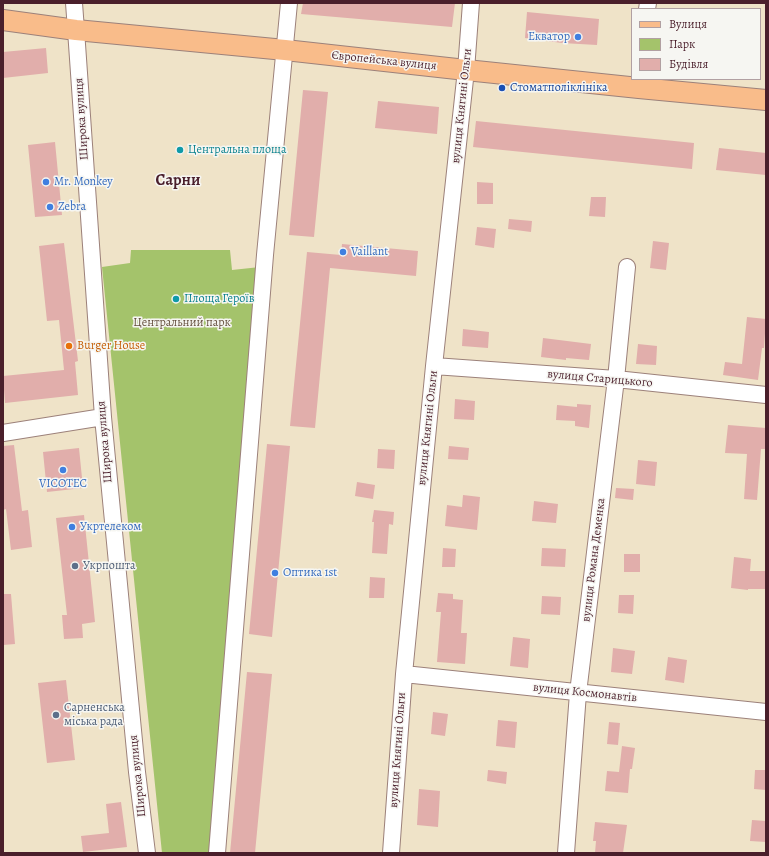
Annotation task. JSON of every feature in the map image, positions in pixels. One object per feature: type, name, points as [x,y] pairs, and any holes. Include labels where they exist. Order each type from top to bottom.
[{"type":"main road","name":"Європейська вулиця","points":[[3,20],[76,30],[285,50],[466,70],[640,83],[766,100]]},
{"type":"street","name":"Широка вулиця","points":[[74,3],[103,417],[147,853]]},
{"type":"street","points":[[217,853],[265,255],[289,3]]},
{"type":"street","name":"вулиця Княгині Ольги","points":[[391,853],[404,674],[434,366],[466,70],[471,3]]},
{"type":"street","name":"вулиця Романа Деменка","points":[[566,853],[578,692],[616,379],[627,267]]},
{"type":"street","name":"вулиця Старицького","points":[[434,366],[616,379],[766,395]]},
{"type":"street","points":[[3,432],[103,417]]},
{"type":"street","name":"вулиця Космонавтів","points":[[404,674],[766,712]]},
{"type":"green space","name":"Центральний парк","points":[[131,250],[230,250],[232,270],[260,267],[210,853],[162,853],[102,267],[130,263]]},
{"type":"building","points":[[303,3],[455,3],[452,27],[301,14]]},
{"type":"building","points":[[527,12],[599,19],[597,45],[562,43],[525,38]]},
{"type":"building","points":[[46,48],[48,73],[3,78],[3,52]]},
{"type":"building","points":[[303,90],[328,92],[314,237],[289,235]]},
{"type":"building","points":[[378,101],[439,107],[437,134],[375,128]]},
{"type":"building","points":[[476,121],[694,143],[692,169],[473,147]]},
{"type":"building","points":[[55,142],[62,215],[35,217],[28,145]]},
{"type":"building","points":[[719,148],[766,153],[766,175],[716,170]]},
{"type":"building","points":[[477,182],[493,183],[493,204],[477,204]]},
{"type":"building","points":[[591,197],[606,197],[605,217],[589,216]]},
{"type":"building","points":[[509,219],[532,221],[531,232],[508,229]]},
{"type":"building","points":[[477,227],[496,229],[494,248],[475,245]]},
{"type":"building","points":[[653,241],[669,243],[666,270],[650,268]]},
{"type":"building","points":[[64,243],[78,361],[75,362],[78,395],[5,403],[3,376],[64,370],[59,320],[47,321],[39,246]]},
{"type":"building","points":[[342,244],[418,251],[416,276],[330,268],[315,428],[290,426],[307,252],[341,255]]},
{"type":"building","points":[[747,317],[766,319],[764,348],[762,348],[758,380],[723,375],[725,362],[742,364]]},
{"type":"building","points":[[463,329],[489,332],[488,348],[462,346]]},
{"type":"building","points":[[543,338],[591,344],[589,360],[566,358],[566,360],[541,357]]},
{"type":"building","points":[[638,344],[657,346],[656,365],[636,364]]},
{"type":"building","points":[[455,399],[475,401],[474,420],[454,419]]},
{"type":"building","points":[[577,404],[591,405],[589,428],[575,426],[575,421],[556,420],[557,405],[577,407]]},
{"type":"building","points":[[728,425],[766,428],[766,449],[761,449],[757,500],[744,499],[747,454],[725,453]]},
{"type":"building","points":[[267,444],[290,446],[272,637],[249,634]]},
{"type":"building","points":[[14,445],[22,511],[28,510],[32,547],[11,550],[6,509],[3,510],[3,446]]},
{"type":"building","points":[[449,446],[469,448],[468,460],[448,459]]},
{"type":"building","name":"VICOTEC","points":[[79,448],[83,488],[47,492],[43,452]]},
{"type":"building","points":[[378,449],[395,450],[394,469],[377,468]]},
{"type":"building","points":[[638,460],[657,462],[655,486],[636,484]]},
{"type":"building","points":[[357,482],[375,485],[373,499],[355,496]]},
{"type":"building","points":[[616,488],[634,489],[633,500],[615,498]]},
{"type":"building","points":[[463,495],[480,497],[477,530],[445,526],[447,505],[462,507]]},
{"type":"building","points":[[534,501],[558,504],[556,523],[532,521]]},
{"type":"building","points":[[374,510],[394,512],[393,525],[389,524],[387,554],[372,553],[374,522],[372,522]]},
{"type":"building","name":"Укрпошта","points":[[84,515],[95,622],[82,624],[83,638],[64,639],[62,615],[67,615],[56,518]]},
{"type":"building","points":[[443,548],[456,549],[455,567],[442,567]]},
{"type":"building","points":[[542,548],[566,549],[565,567],[541,566]]},
{"type":"building","points":[[624,554],[640,554],[640,572],[624,572]]},
{"type":"building","points":[[734,557],[751,559],[750,571],[766,571],[766,589],[748,590],[731,588]]},
{"type":"building","points":[[370,577],[385,578],[384,598],[369,598]]},
{"type":"building","points":[[438,593],[453,594],[453,599],[463,600],[461,633],[467,633],[465,664],[437,662],[441,612],[436,612]]},
{"type":"building","points":[[3,594],[11,594],[15,644],[3,645]]},
{"type":"building","points":[[619,595],[634,595],[633,614],[618,613]]},
{"type":"building","points":[[542,596],[561,597],[560,615],[541,614]]},
{"type":"building","points":[[513,637],[530,639],[528,668],[510,666]]},
{"type":"building","points":[[613,648],[635,651],[632,674],[611,672]]},
{"type":"building","points":[[668,657],[687,660],[684,683],[665,680]]},
{"type":"building","points":[[247,672],[272,674],[255,853],[230,853]]},
{"type":"building","name":"Сарненська міська рада","points":[[66,680],[75,760],[47,763],[38,683]]},
{"type":"building","points":[[433,712],[448,714],[445,736],[431,734]]},
{"type":"building","points":[[498,720],[517,722],[515,748],[496,746]]},
{"type":"building","points":[[609,722],[620,723],[618,745],[607,744]]},
{"type":"building","points":[[622,746],[635,748],[632,769],[630,769],[628,793],[605,791],[607,771],[619,772]]},
{"type":"building","points":[[488,770],[507,772],[506,784],[487,781]]},
{"type":"building","points":[[755,770],[766,770],[766,790],[754,789]]},
{"type":"building","points":[[419,789],[440,791],[438,827],[417,825]]},
{"type":"building","points":[[121,802],[127,847],[83,852],[81,836],[109,833],[106,804]]},
{"type":"building","points":[[752,820],[766,821],[766,842],[750,841]]},
{"type":"building","points":[[595,822],[627,825],[623,853],[595,853],[596,841],[593,841]]},
{"type":"place","name":"Екватор","points":[[578,37]]},
{"type":"place","name":"Стоматполіклініка","points":[[502,88]]},
{"type":"place","name":"Центральна площа","points":[[180,150]]},
{"type":"place","name":"Mr. Monkey","points":[[46,182]]},
{"type":"place","name":"Zebra","points":[[50,207]]},
{"type":"place","name":"Vaillant","points":[[343,252]]},
{"type":"place","name":"Площа Героїв","points":[[176,299]]},
{"type":"place","name":"Burger House","points":[[69,346]]},
{"type":"place","name":"VICOTEC","points":[[63,470]]},
{"type":"place","name":"Укртелеком","points":[[72,527]]},
{"type":"place","name":"Укрпошта","points":[[75,566]]},
{"type":"place","name":"Оптика 1st","points":[[275,573]]},
{"type":"place","name":"Сарненська міська рада","points":[[56,715]]},
{"type":"district","name":"Сарни","points":[[178,181]]}]
